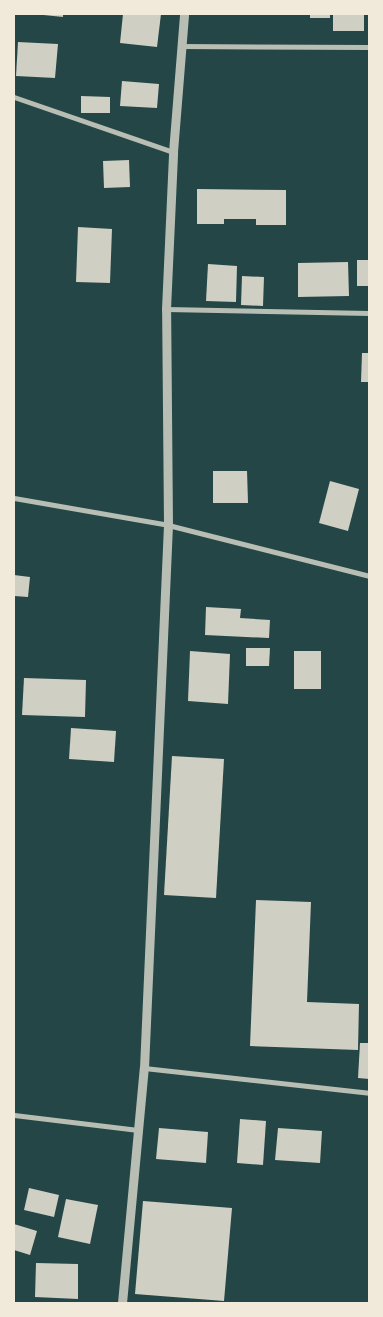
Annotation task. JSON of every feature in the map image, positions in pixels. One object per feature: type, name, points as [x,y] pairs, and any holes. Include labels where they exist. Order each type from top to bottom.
[{"type":"street","points":[[122,1303],[144,1068],[168,525],[166,309],[173,152],[184,14]]},
{"type":"street","points":[[181,46],[369,47]]},
{"type":"street","points":[[14,97],[173,152]]},
{"type":"street","points":[[166,309],[369,313]]},
{"type":"street","points":[[14,498],[168,525],[369,576]]},
{"type":"street","points":[[144,1068],[369,1093]]},
{"type":"street","points":[[14,1115],[138,1130]]},
{"type":"shaded area","points":[[14,14],[369,14],[369,1303],[14,1303]]},
{"type":"building","points":[[34,14],[63,14],[63,17]]},
{"type":"building","points":[[123,14],[161,14],[157,47],[120,43]]},
{"type":"building","points":[[310,14],[330,14],[330,18],[310,18]]},
{"type":"building","points":[[333,14],[364,14],[364,31],[333,31]]},
{"type":"building","points":[[18,42],[58,44],[55,78],[16,76]]},
{"type":"building","points":[[122,81],[159,84],[157,108],[120,106]]},
{"type":"building","points":[[81,96],[110,97],[110,113],[81,113]]},
{"type":"building","points":[[129,160],[130,187],[104,188],[103,161]]},
{"type":"building","points":[[197,189],[286,190],[286,225],[256,225],[256,219],[224,219],[224,224],[197,224]]},
{"type":"building","points":[[78,227],[112,229],[110,283],[76,282]]},
{"type":"building","points":[[357,260],[369,260],[369,286],[357,286]]},
{"type":"building","points":[[348,262],[349,296],[298,297],[298,263]]},
{"type":"building","points":[[208,264],[237,266],[236,302],[206,301]]},
{"type":"building","points":[[242,276],[264,277],[263,306],[241,305]]},
{"type":"building","points":[[362,353],[369,353],[369,382],[361,382]]},
{"type":"building","points":[[213,471],[247,471],[248,503],[213,503]]},
{"type":"building","points":[[330,481],[359,489],[348,531],[319,523]]},
{"type":"building","points":[[14,575],[30,577],[28,597],[14,596]]},
{"type":"building","points":[[206,607],[241,609],[240,618],[270,620],[269,638],[205,635]]},
{"type":"building","points":[[246,648],[270,648],[269,666],[246,666]]},
{"type":"building","points":[[190,651],[230,654],[228,704],[188,701]]},
{"type":"building","points":[[294,651],[321,651],[321,689],[294,689]]},
{"type":"building","points":[[24,678],[86,680],[85,717],[22,715]]},
{"type":"building","points":[[71,728],[116,731],[114,762],[69,759]]},
{"type":"building","points":[[172,756],[224,759],[216,898],[164,895]]},
{"type":"building","points":[[256,900],[311,902],[307,1002],[359,1004],[358,1050],[250,1046]]},
{"type":"building","points":[[360,1043],[369,1043],[369,1079],[358,1078]]},
{"type":"building","points":[[240,1119],[266,1121],[263,1165],[237,1163]]},
{"type":"building","points":[[159,1128],[208,1132],[206,1163],[156,1159]]},
{"type":"building","points":[[278,1128],[322,1131],[320,1163],[275,1160]]},
{"type":"building","points":[[29,1188],[59,1195],[54,1217],[24,1210]]},
{"type":"building","points":[[66,1199],[98,1205],[90,1244],[58,1237]]},
{"type":"building","points":[[143,1201],[232,1208],[224,1301],[135,1294]]},
{"type":"building","points":[[14,1224],[37,1231],[30,1255],[14,1250]]},
{"type":"building","points":[[36,1263],[78,1264],[78,1299],[35,1297]]}]
